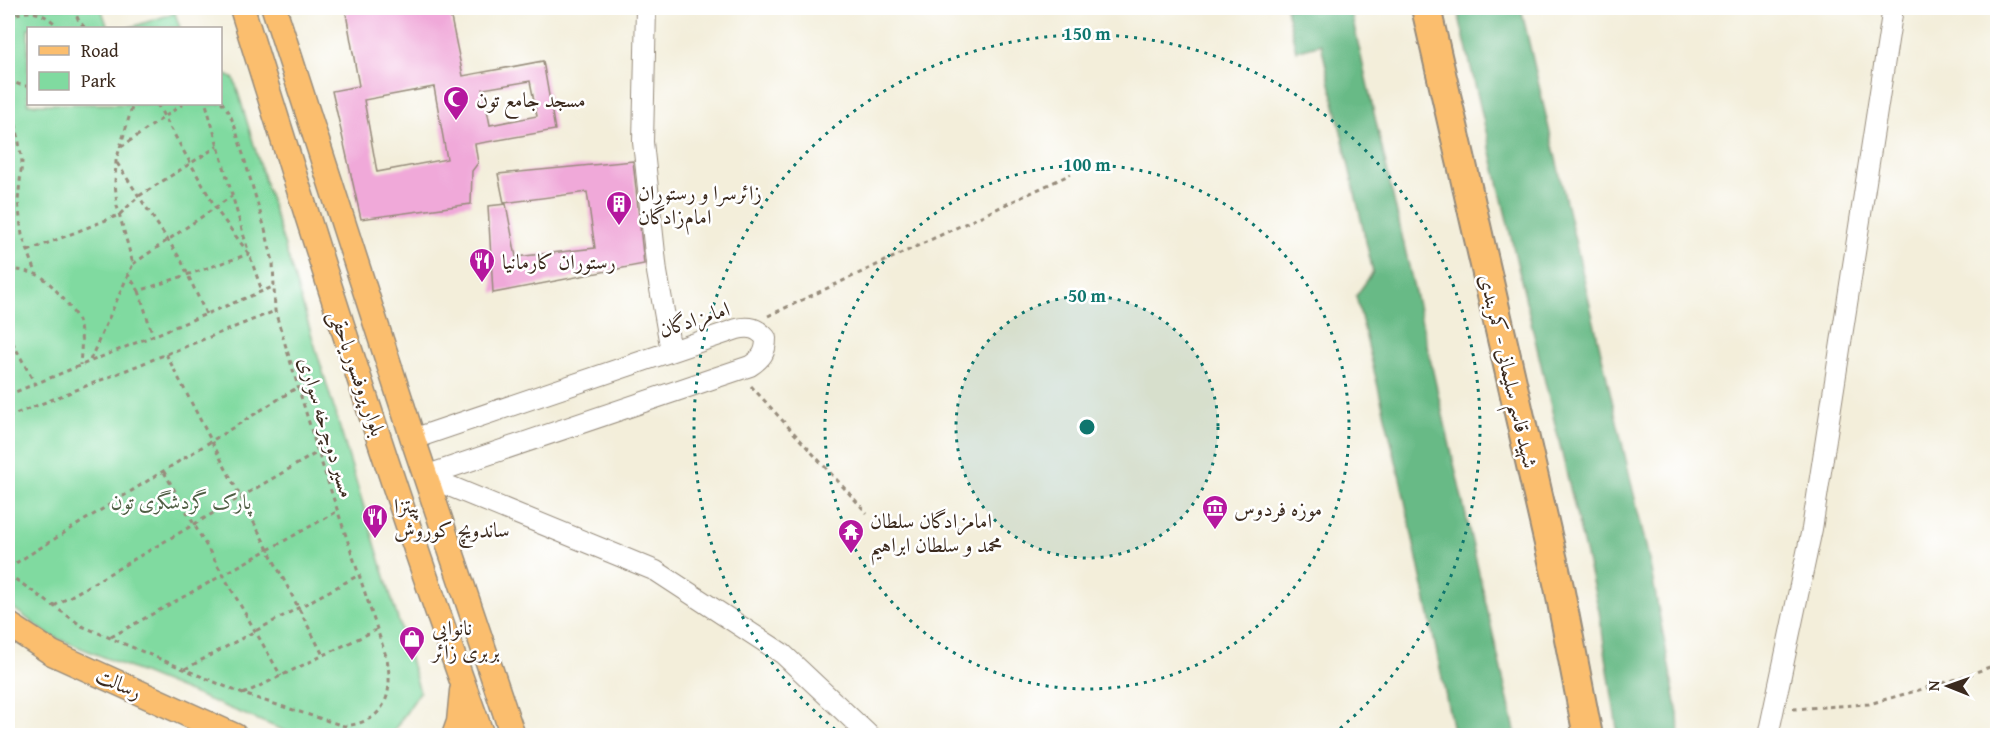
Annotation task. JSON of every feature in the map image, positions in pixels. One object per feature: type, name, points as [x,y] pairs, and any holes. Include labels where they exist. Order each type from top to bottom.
[{"type":"highway","name":"شهید قاسم سلیمانی - کمربندی","points":[[1426,8],[1559,587],[1588,735]]},
{"type":"main road","name":"بلوار پروفسور یاحقی","points":[[242,8],[329,286],[450,649],[482,735]]},
{"type":"main road","name":"بلوار پروفسور یاحقی","points":[[274,8],[425,476],[513,735]]},
{"type":"main road","name":"رسالت","points":[[8,624],[52,653],[235,735]]},
{"type":"main road","points":[[454,735],[459,722],[462,688],[450,649],[480,638]]},
{"type":"street","points":[[646,8],[643,142],[657,272],[671,351]]},
{"type":"street","points":[[1768,735],[1812,529],[1893,8]]},
{"type":"street","name":"امامزادگان","points":[[413,439],[746,327],[758,330],[766,338],[766,349],[761,359],[737,370],[425,476]]},
{"type":"street","points":[[425,476],[656,572],[783,654],[870,735]]},
{"type":"path","points":[[73,8],[84,27]]},
{"type":"path","points":[[8,18],[27,11],[39,13],[58,27]]},
{"type":"path","points":[[8,80],[27,86]]},
{"type":"path","points":[[8,98],[17,129],[22,162],[18,201],[22,235],[37,275]]},
{"type":"path","name":"مسیر دوچرخه سواری","points":[[8,574],[82,626],[243,694],[344,726],[371,720],[386,698],[389,681],[387,659],[318,452],[275,311],[273,262],[265,229],[235,128],[229,112],[222,103]]},
{"type":"path","points":[[133,105],[116,161],[116,190],[119,215],[133,264]]},
{"type":"path","points":[[158,105],[216,207],[249,254]]},
{"type":"path","points":[[119,148],[182,105]]},
{"type":"path","points":[[206,105],[249,254],[262,291]]},
{"type":"path","points":[[28,251],[119,215],[139,196],[218,146]]},
{"type":"path","points":[[116,161],[168,240],[188,274],[206,314]]},
{"type":"path","points":[[746,327],[1071,174]]},
{"type":"path","points":[[89,362],[133,264],[232,196]]},
{"type":"path","points":[[139,291],[249,254]]},
{"type":"path","points":[[8,269],[37,275],[64,299],[78,322],[82,346],[80,365]]},
{"type":"path","points":[[128,273],[139,291],[153,336]]},
{"type":"path","points":[[8,395],[275,286]]},
{"type":"path","points":[[8,417],[275,311]]},
{"type":"path","points":[[8,334],[35,384]]},
{"type":"path","points":[[166,354],[323,655]]},
{"type":"path","points":[[737,370],[867,513]]},
{"type":"path","points":[[8,568],[298,387]]},
{"type":"path","points":[[54,606],[318,452]]},
{"type":"path","points":[[164,472],[281,676]]},
{"type":"path","points":[[110,638],[338,512]]},
{"type":"path","points":[[185,669],[359,575]]},
{"type":"path","points":[[243,694],[376,630]]},
{"type":"path","points":[[1773,711],[1869,704],[1951,681],[1998,664]]},
{"type":"green space","name":"پارک گردشگری تون","points":[[8,8],[101,8],[108,27],[27,27],[27,105],[222,105],[222,73],[234,79],[420,692],[391,735],[295,735],[49,635],[8,604]]},
{"type":"green space","points":[[1286,8],[1350,8],[1516,735],[1454,735],[1401,482],[1356,296],[1373,272],[1321,44],[1296,51]]},
{"type":"green space","points":[[1457,8],[1521,8],[1649,559],[1678,714],[1679,735],[1618,735],[1599,611]]},
{"type":"green space","points":[[175,13],[180,27],[131,27]]},
{"type":"building","points":[[345,8],[449,8],[463,76],[543,61],[555,130],[475,144],[478,163],[472,171],[471,204],[361,219],[332,91],[359,86]],"holes":[[[530,81],[537,116],[490,125],[483,89]],[[434,87],[447,159],[377,172],[364,100]]]},
{"type":"building","name":"زائرسرا و رستوران امام‌زادگان","points":[[633,161],[644,264],[493,293],[488,206],[506,204],[516,257],[595,248],[587,192],[504,203],[498,174]]},
{"type":"place","name":"مسجد جامع تون","points":[[456,122]]},
{"type":"place","name":"زائرسرا و رستوران امام‌زادگان","points":[[619,227]]},
{"type":"place","name":"رستوران کارمانیا","points":[[482,284]]},
{"type":"place","name":"موزه فردوس","points":[[1215,531]]},
{"type":"place","name":"پيتزا ساندویچ کوروش","points":[[375,540]]},
{"type":"place","name":"امامزادگان سلطان محمد و سلطان ابراهیم","points":[[851,555]]},
{"type":"place","name":"نانوایی بربری زائر","points":[[412,662]]}]
